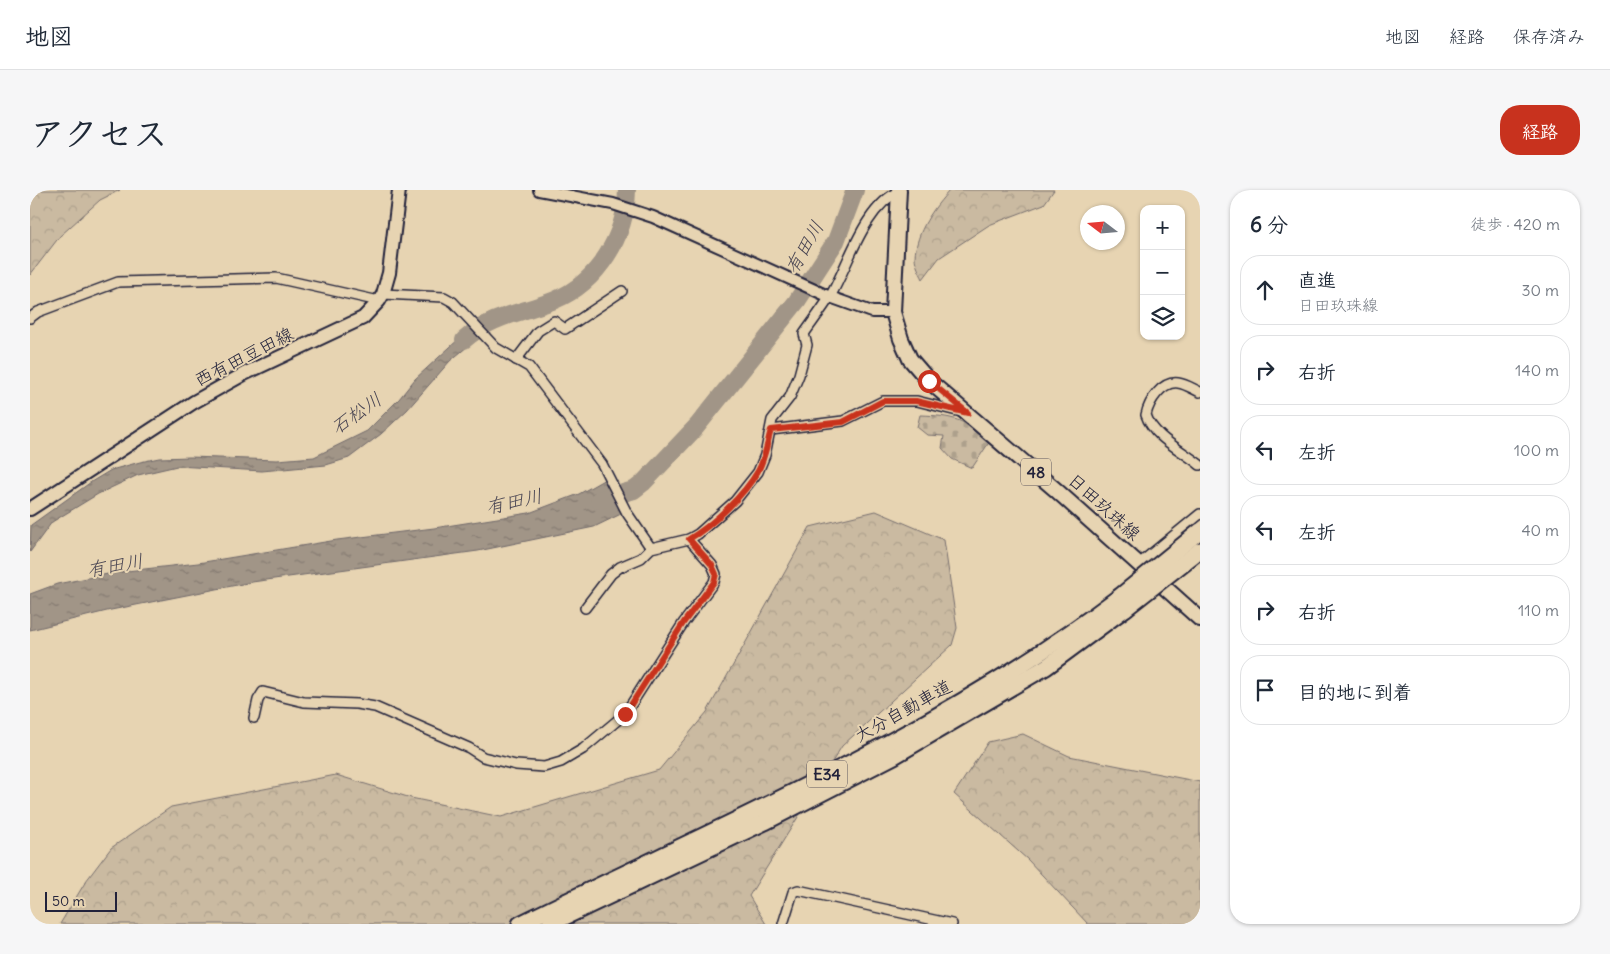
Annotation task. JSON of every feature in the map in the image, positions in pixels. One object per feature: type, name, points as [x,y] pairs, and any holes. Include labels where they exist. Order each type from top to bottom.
[{"type":"highway","name":"大分自動車道","points":[[550,924],[765,822],[894,756],[1046,667],[1122,603],[1200,531]]},
{"type":"highway","name":"大分自動車道","points":[[520,924],[768,805],[888,741],[986,686],[1069,636],[1200,550]]},
{"type":"main road","points":[[381,298],[389,272],[399,190]]},
{"type":"main road","name":"日田玖珠線","points":[[900,190],[893,312],[901,339],[910,359],[929,381],[968,413],[1200,619]]},
{"type":"main road","name":"西有田豆田線","points":[[31,504],[194,402],[244,374],[363,318],[381,298]]},
{"type":"street","points":[[539,190],[613,204],[635,211],[682,229],[830,297],[872,312],[893,312]]},
{"type":"street","points":[[585,608],[611,574],[641,558],[651,548],[689,539],[708,525],[735,501],[758,472],[771,430],[772,420],[790,396],[800,375],[807,345],[804,334],[830,297],[867,224],[887,198],[900,190]]},
{"type":"street","points":[[30,318],[38,312],[118,282],[276,278],[381,298],[444,297],[453,302],[486,339],[529,367],[602,464],[627,513],[651,548]]},
{"type":"street","points":[[516,360],[538,331],[554,321],[565,329],[622,291]]},
{"type":"street","points":[[1200,392],[1176,382],[1164,386],[1152,400],[1146,415],[1152,426],[1161,435],[1200,465]]},
{"type":"street","points":[[771,430],[843,422],[883,401],[916,401],[968,413]]},
{"type":"street","points":[[1139,564],[1200,514]]},
{"type":"street","points":[[254,718],[260,695],[263,692],[304,702],[357,704],[375,707],[469,748],[483,757],[526,766],[544,767],[561,762],[583,749],[625,714],[684,622],[714,582],[716,574],[712,565],[689,539]]},
{"type":"street","points":[[783,924],[793,892],[798,890],[952,924]]},
{"type":"green space","points":[[30,190],[120,190],[100,200],[60,236],[30,275]]},
{"type":"green space","points":[[950,190],[1054,190],[1044,204],[989,225],[939,258],[923,279],[915,260],[919,238],[932,212]]},
{"type":"green space","points":[[920,415],[941,416],[958,420],[990,441],[972,468],[952,459],[942,448],[944,436],[927,435],[917,427]]},
{"type":"green space","points":[[876,511],[944,540],[957,628],[952,645],[842,746],[749,896],[766,924],[60,924],[86,881],[111,848],[171,807],[336,775],[411,798],[501,817],[659,770],[707,712],[810,527]]},
{"type":"green space","points":[[1023,734],[1069,756],[1200,782],[1200,924],[1088,924],[1028,860],[954,794],[988,742]]},
{"type":"water","points":[[472,327],[479,337],[450,361],[407,410],[381,434],[349,458],[326,465],[262,471],[177,466],[138,475],[98,494],[52,522],[30,552],[31,525],[111,470],[159,458],[190,457],[277,460],[314,457],[367,431],[399,399],[415,379]]},
{"type":"water","points":[[607,478],[623,513],[594,527],[478,551],[252,582],[111,610],[30,630],[30,594],[57,584],[118,572],[198,563],[337,540],[434,528],[529,513],[579,494]]},
{"type":"waterway","name":"石松川","points":[[464,340],[486,325],[555,300],[584,282],[607,255],[615,240],[621,224],[627,190]]},
{"type":"waterway","name":"有田川","points":[[599,500],[634,490],[643,483],[697,426],[797,301],[836,241],[855,190]]},
{"type":"route","points":[[625,714],[666,653],[684,622],[714,582],[716,574],[712,565],[689,539],[698,534],[735,501],[758,472],[765,455],[771,430],[843,422],[856,417],[883,401],[916,401],[968,413],[929,381]]}]
